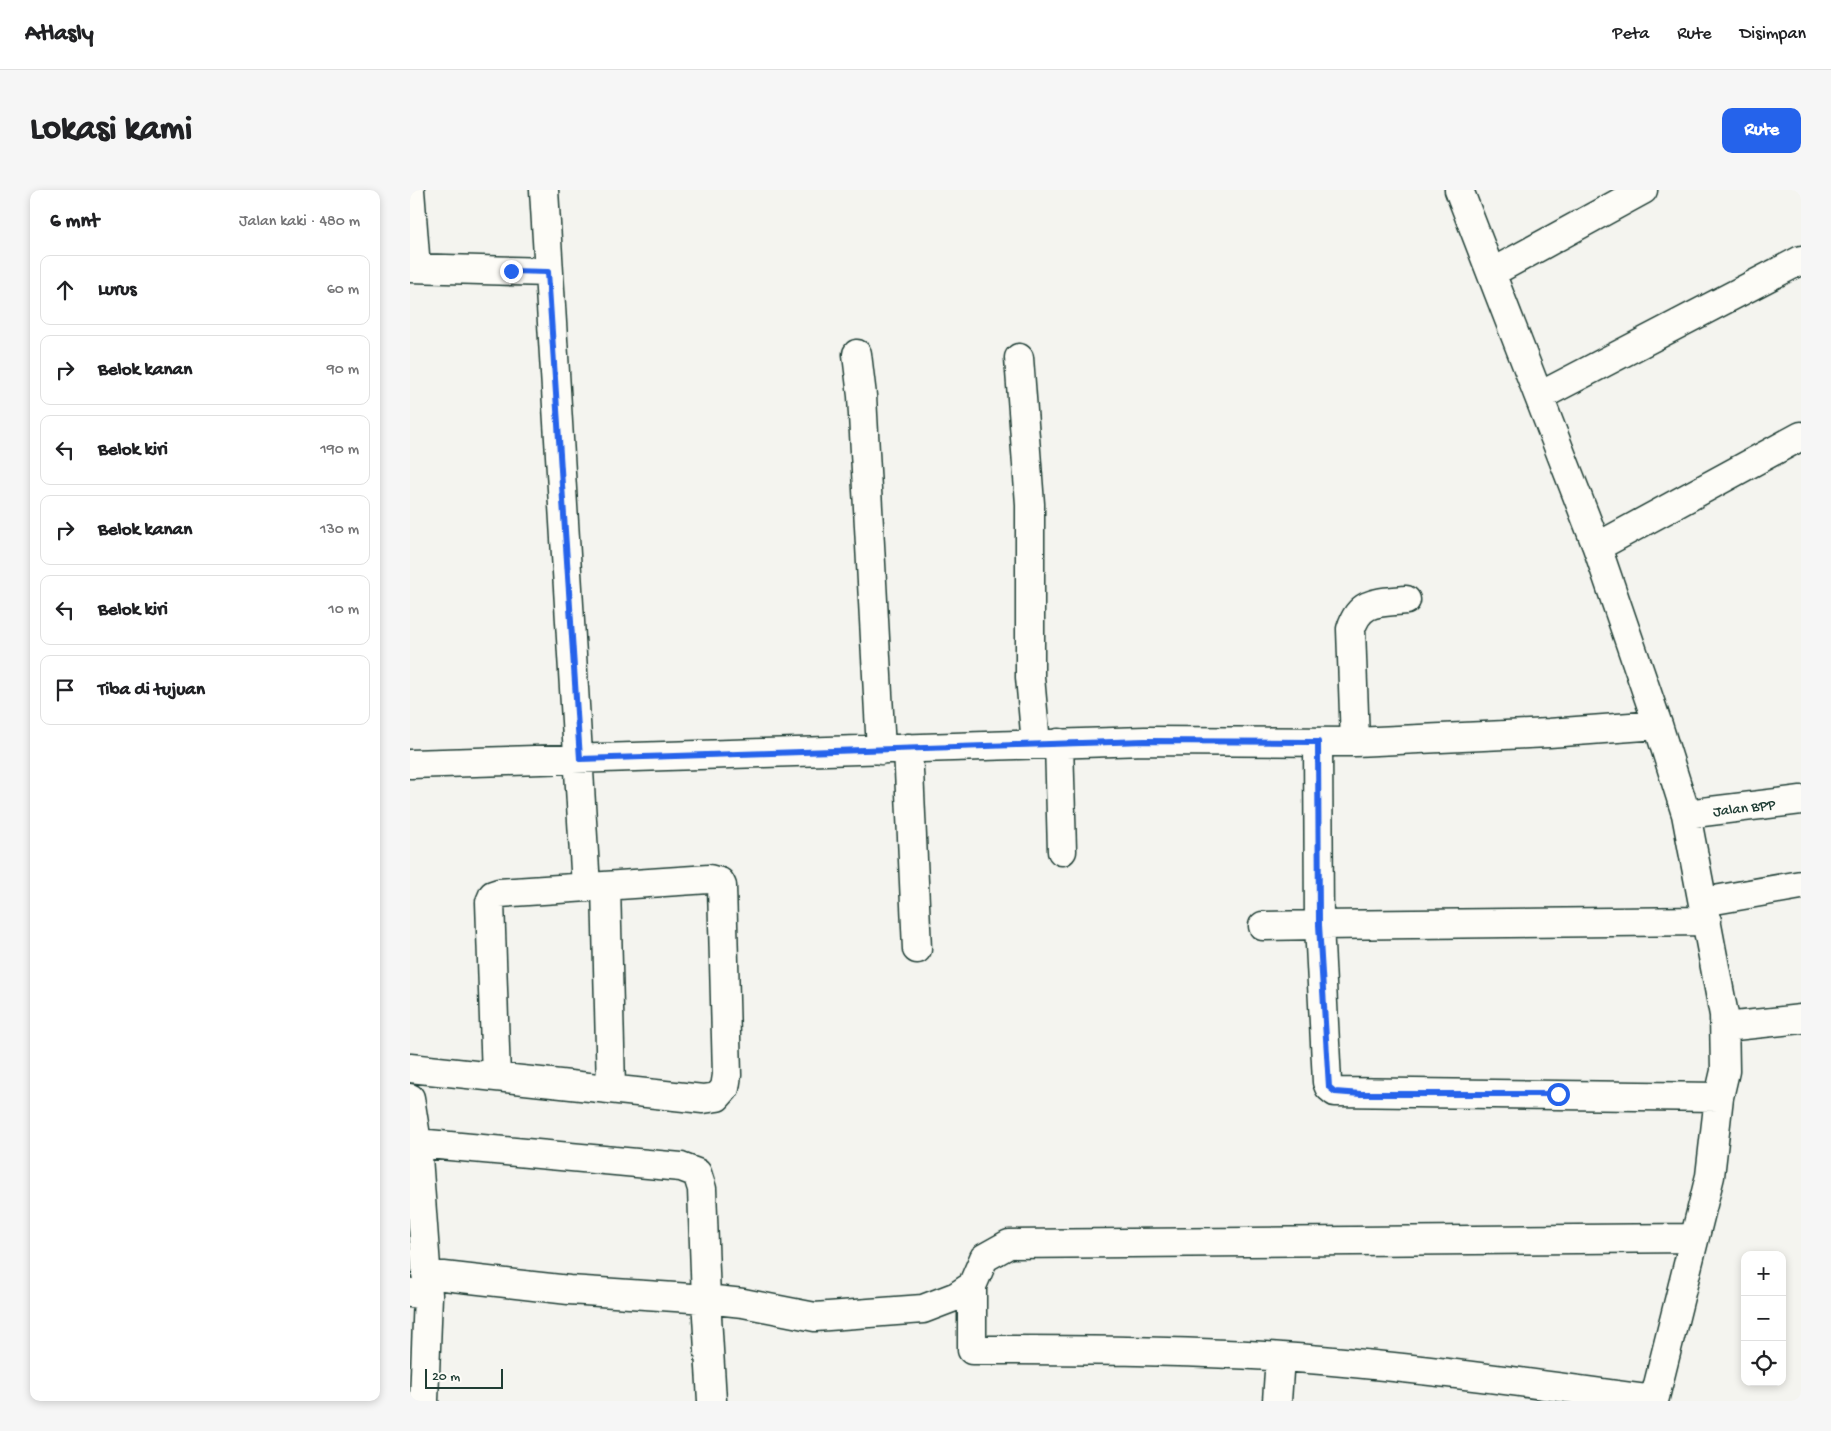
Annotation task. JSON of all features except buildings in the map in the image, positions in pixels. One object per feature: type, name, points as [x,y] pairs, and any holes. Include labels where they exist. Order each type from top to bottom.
[{"type":"street","points":[[410,190],[413,268],[548,272]]},
{"type":"street","points":[[544,190],[580,759],[596,886],[611,1088]]},
{"type":"street","points":[[1459,190],[1597,547],[1658,725],[1686,814],[1724,1027],[1725,1071],[1710,1176],[1654,1400],[1476,1376],[1280,1357],[1116,1351],[972,1350],[972,1286],[984,1258],[1009,1244],[1694,1238]]},
{"type":"street","points":[[1491,273],[1643,190]]},
{"type":"street","points":[[1540,396],[1801,260]]},
{"type":"street","points":[[857,354],[862,396],[881,750]]},
{"type":"street","points":[[1019,358],[1030,504],[1030,676],[1048,744],[1062,851]]},
{"type":"street","points":[[1597,547],[1801,436]]},
{"type":"street","points":[[1355,742],[1351,629],[1355,616],[1362,608],[1371,604],[1406,600]]},
{"type":"street","points":[[410,764],[1145,741],[1355,742],[1549,733],[1658,725]]},
{"type":"street","points":[[1318,742],[1319,925],[1327,1082],[1332,1091],[1361,1094],[1597,1094],[1720,1097]]},
{"type":"street","points":[[908,748],[918,949]]},
{"type":"street","name":"Jalan BPP","points":[[1686,814],[1801,800]]},
{"type":"street","points":[[410,1068],[704,1099],[721,1094],[725,1088],[727,1075],[722,886],[717,880],[596,886],[493,895],[490,902],[496,1077]]},
{"type":"street","points":[[1263,926],[1705,912],[1801,885]]},
{"type":"street","points":[[1724,1027],[1801,1020]]},
{"type":"street","points":[[410,1098],[422,1287],[424,1401]]},
{"type":"street","points":[[413,1142],[692,1169],[701,1180],[702,1189],[712,1401]]},
{"type":"street","points":[[422,1287],[569,1290],[706,1299],[743,1303],[815,1317],[923,1309],[957,1296],[972,1286]]},
{"type":"street","points":[[1277,1401],[1280,1357]]},
{"type":"route","points":[[511,271],[548,272],[580,759],[1145,741],[1318,742],[1319,925],[1327,1082],[1329,1087],[1335,1092],[1361,1094],[1558,1094]]}]
